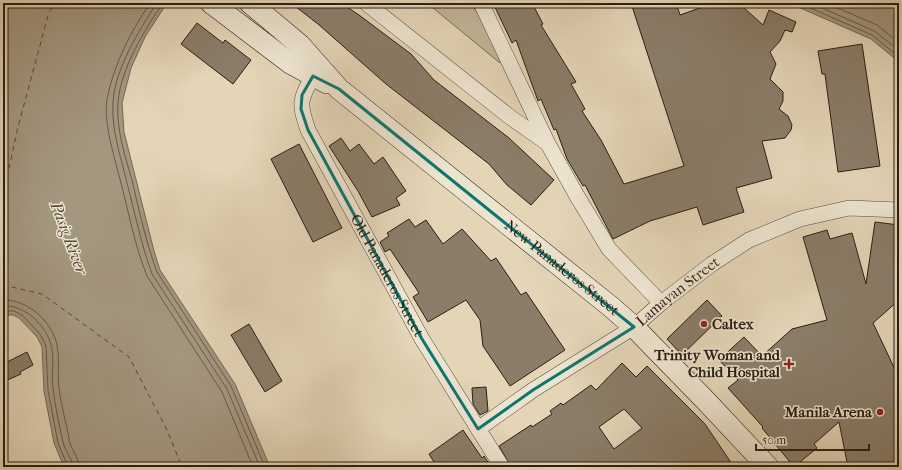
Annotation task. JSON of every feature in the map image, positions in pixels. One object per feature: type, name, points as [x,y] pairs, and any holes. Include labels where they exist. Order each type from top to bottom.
[{"type":"main road","name":"New Panaderos Street","points":[[212,3],[262,43],[313,76],[338,89]]},
{"type":"main road","name":"New Panaderos Street","points":[[250,3],[300,45],[338,89],[559,264],[634,327],[768,467]]},
{"type":"street","points":[[366,3],[510,117],[548,144]]},
{"type":"street","points":[[481,3],[548,144],[577,196],[609,249],[662,303]]},
{"type":"street","name":"Old Panaderos Street","points":[[313,76],[302,95],[301,110],[308,130],[422,339],[502,467]]},
{"type":"street","name":"Lamayan Street","points":[[478,429],[533,390],[634,327],[712,264],[749,240],[800,218],[850,208],[899,210]]},
{"type":"highlighted area","points":[[313,76],[339,89],[634,327],[533,390],[478,429],[422,339],[308,130],[301,109],[302,95]]},
{"type":"shaded area","points":[[427,3],[471,3],[502,52],[500,63]]},
{"type":"water","name":"Pasig River","points":[[3,3],[167,3],[145,37],[131,68],[122,103],[124,132],[160,270],[235,384],[270,467],[64,467],[54,443],[44,391],[42,347],[37,337],[19,318],[13,315],[3,315]]},
{"type":"water","points":[[789,3],[899,3],[899,62],[871,39]]},
{"type":"building","points":[[291,3],[341,3],[359,15],[411,54],[434,80],[509,138],[554,180],[531,205],[507,185],[489,164],[386,84],[318,24]]},
{"type":"building","points":[[493,3],[532,3],[543,24],[541,25],[576,82],[571,84],[585,109],[582,111],[601,140],[624,184],[684,166],[631,3],[676,3],[680,15],[714,3],[745,3],[743,7],[763,25],[769,10],[796,22],[792,32],[785,30],[780,41],[770,52],[776,64],[770,79],[783,92],[783,101],[779,109],[788,116],[792,125],[791,130],[785,138],[762,141],[772,178],[736,188],[744,212],[703,225],[697,207],[650,221],[613,239],[585,185],[583,186],[567,159],[556,129],[554,130],[541,99],[538,101],[516,40],[512,43]]},
{"type":"building","points":[[197,23],[223,43],[225,40],[251,60],[233,84],[181,44]]},
{"type":"building","points":[[862,44],[880,166],[838,172],[825,74],[822,74],[818,51]]},
{"type":"building","points":[[341,138],[350,151],[359,144],[374,164],[383,157],[406,191],[396,198],[400,205],[372,217],[358,191],[329,146]]},
{"type":"building","points":[[299,144],[342,228],[313,242],[271,159]]},
{"type":"building","points":[[409,219],[415,227],[426,220],[443,244],[462,229],[491,261],[496,258],[521,295],[526,292],[565,350],[510,386],[483,346],[480,320],[466,300],[428,322],[413,297],[419,293],[390,249],[385,252],[380,242],[389,236],[387,233]]},
{"type":"building","points":[[875,222],[899,225],[899,243],[896,254],[899,255],[899,300],[873,323],[899,378],[899,467],[848,467],[839,422],[814,444],[817,448],[794,467],[762,428],[763,427],[728,388],[738,380],[719,360],[744,337],[762,356],[792,329],[827,320],[803,237],[827,230],[830,239],[852,233],[866,284]]},
{"type":"building","points":[[707,300],[722,316],[682,355],[667,339]]},
{"type":"building","points":[[249,324],[282,381],[265,392],[231,335]]},
{"type":"building","points":[[27,352],[33,365],[20,372],[21,374],[3,382],[3,364]]},
{"type":"building","points":[[622,363],[636,377],[647,366],[705,424],[734,467],[511,467],[499,446],[531,425],[532,427],[552,414],[550,411],[561,403],[563,405],[591,385],[596,390]],"holes":[[[624,409],[642,428],[614,449],[599,427]]]},
{"type":"building","points":[[486,387],[488,411],[480,415],[473,404],[472,388]]},
{"type":"building","points":[[463,430],[482,458],[484,456],[491,467],[437,467],[429,454]]},
{"type":"ferry route","points":[[3,195],[18,127],[49,12],[56,3]]},
{"type":"ferry route","points":[[3,285],[42,294],[129,357],[167,430],[182,467]]},
{"type":"place","name":"Caltex","points":[[704,324]]},
{"type":"place","name":"Trinity Woman and Child Hospital","points":[[789,364]]},
{"type":"place","name":"Manila Arena","points":[[880,412]]}]
